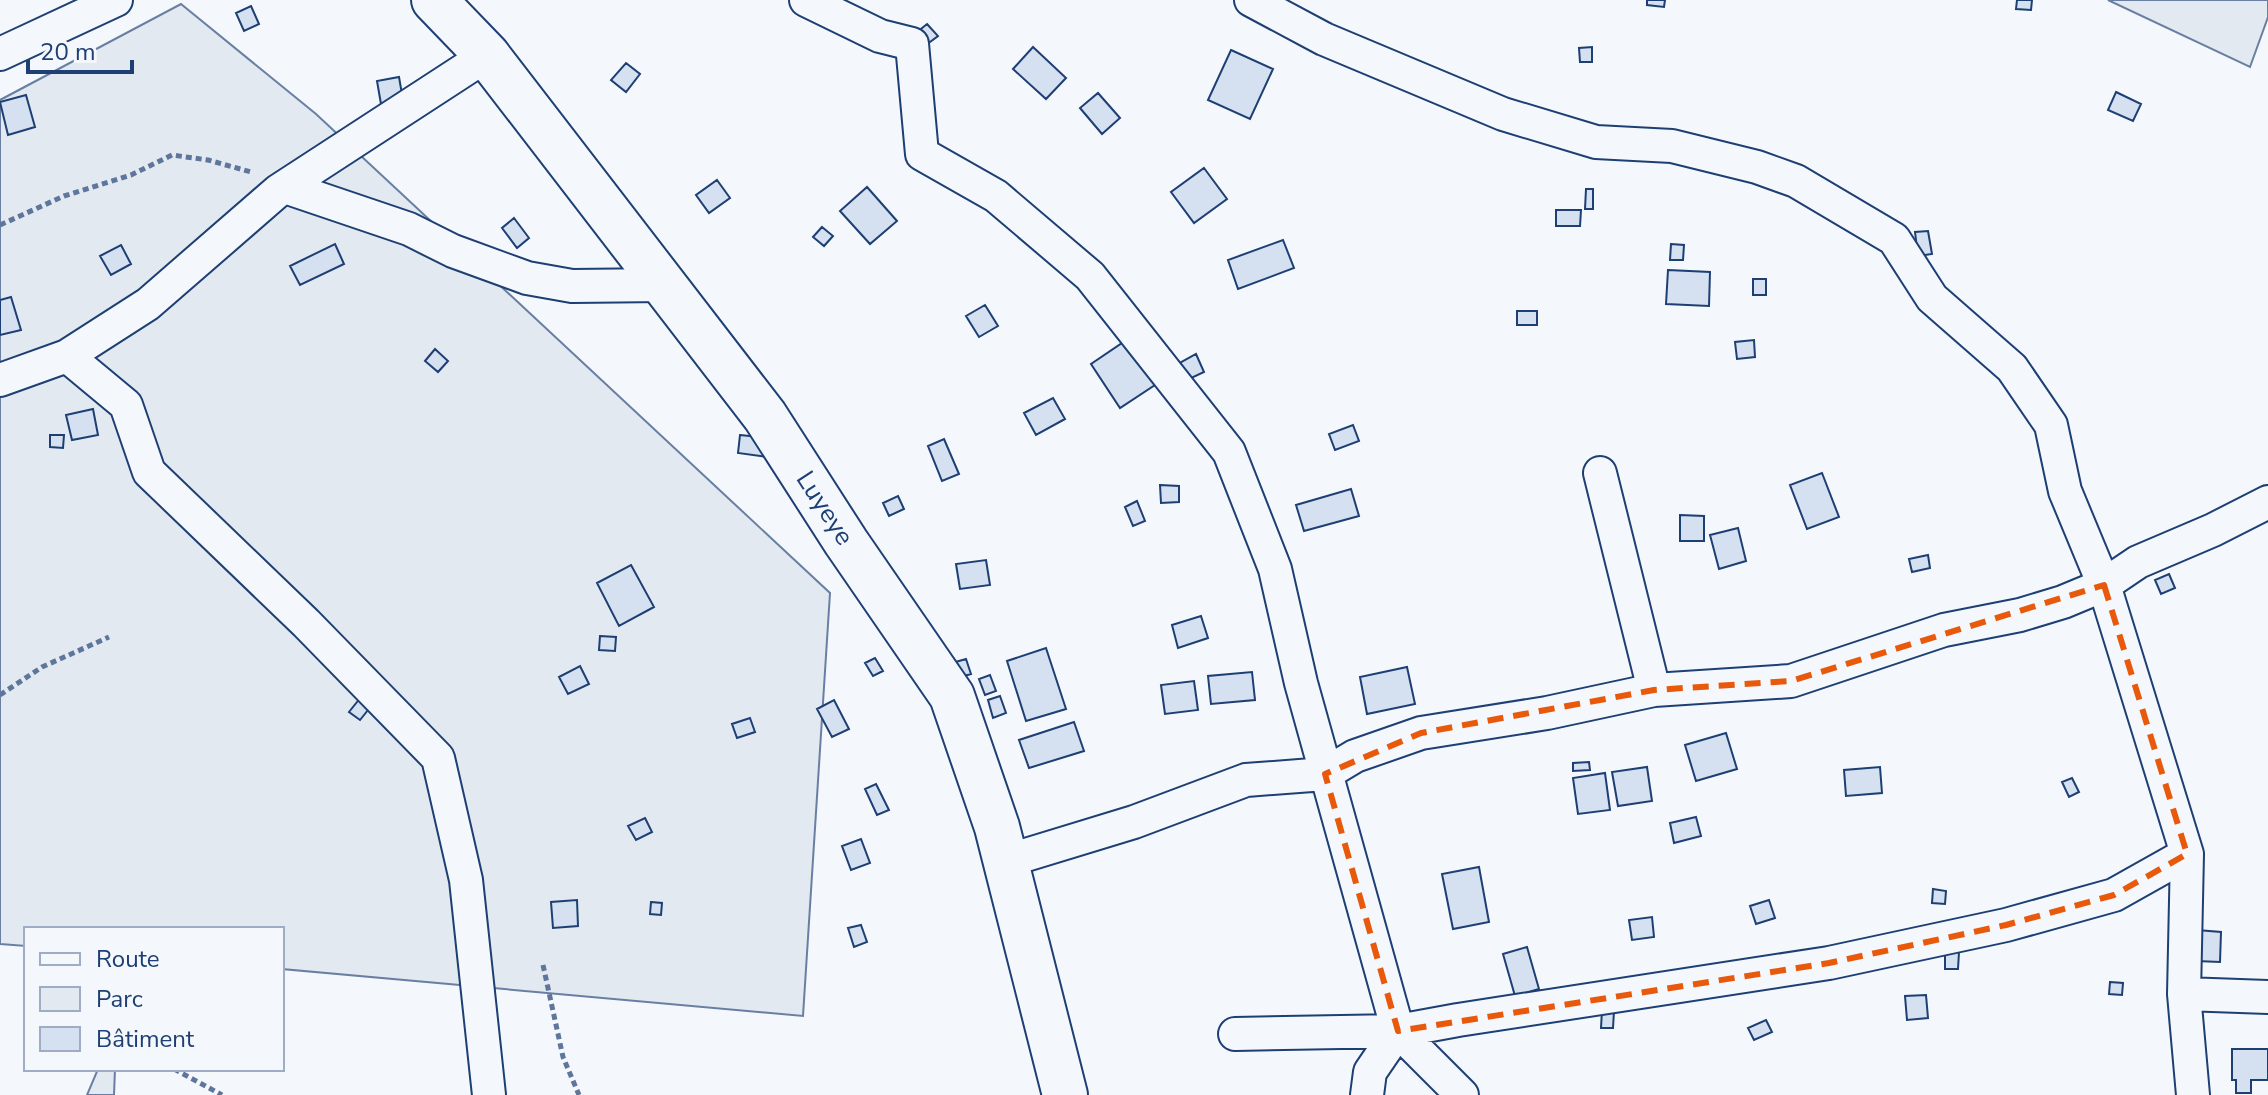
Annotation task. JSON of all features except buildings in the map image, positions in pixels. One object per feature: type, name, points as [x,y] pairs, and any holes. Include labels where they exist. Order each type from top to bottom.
[{"type":"street","points":[[0,54],[116,0]]},
{"type":"street","name":"Luyeye","points":[[434,0],[487,55],[765,416],[846,542],[952,696],[1006,861],[1065,1095]]},
{"type":"street","points":[[806,0],[880,36],[912,44],[922,154],[996,196],[1090,276],[1229,452],[1275,569],[1325,774],[1398,1031],[1462,1095]]},
{"type":"street","points":[[1251,0],[1324,39],[1503,114],[1596,142],[1672,146],[1757,167],[1796,181],[1894,239],[1932,298],[2012,368],[2051,425],[2065,491],[2104,585],[2187,854],[2184,994],[2193,1095]]},
{"type":"street","points":[[0,380],[67,356],[148,304],[285,187],[487,55]]},
{"type":"street","points":[[285,187],[409,229],[453,251],[527,278],[572,286],[665,285]]},
{"type":"street","points":[[67,356],[126,405],[149,472],[306,623],[438,758],[466,880],[489,1095]]},
{"type":"street","points":[[1600,473],[1654,690]]},
{"type":"street","points":[[1006,861],[1134,822],[1246,780],[1325,774],[1355,756],[1421,733],[1547,713],[1654,690],[1791,681],[1944,630],[2020,615],[2063,602],[2104,585],[2138,562],[2268,502]]},
{"type":"street","points":[[1235,1034],[1398,1031],[1829,963],[2006,925],[2114,895],[2187,854]]},
{"type":"street","points":[[2184,994],[2268,997]]},
{"type":"street","points":[[1367,1095],[1370,1072],[1398,1031]]},
{"type":"path","points":[[0,225],[64,196],[131,175],[172,155],[244,168],[285,187]]},
{"type":"path","points":[[0,695],[42,667],[109,637]]},
{"type":"path","points":[[543,965],[563,1057],[579,1095]]},
{"type":"path","points":[[178,1071],[222,1095]]},
{"type":"highlighted area","points":[[2104,585],[2187,854],[2114,895],[2006,925],[1829,963],[1398,1031],[1325,774],[1421,733],[1654,690],[1791,681]]},
{"type":"green space","points":[[2108,0],[2268,0],[2268,17],[2250,67]]},
{"type":"green space","points":[[181,4],[316,114],[830,593],[803,1016],[284,969],[284,927],[24,927],[24,946],[0,944],[0,100]]},
{"type":"green space","points":[[97,1071],[115,1071],[114,1095],[87,1095]]}]
